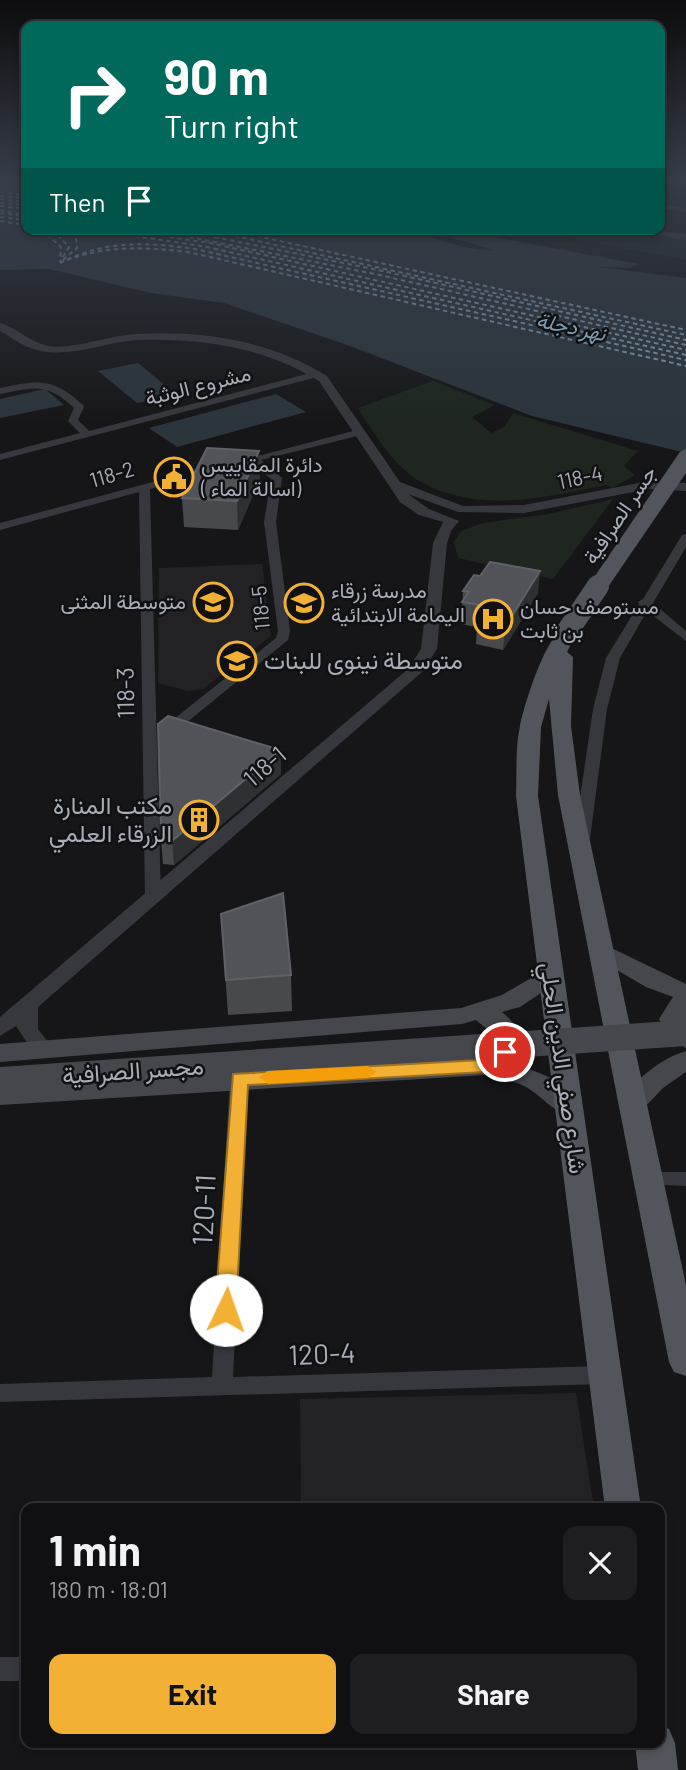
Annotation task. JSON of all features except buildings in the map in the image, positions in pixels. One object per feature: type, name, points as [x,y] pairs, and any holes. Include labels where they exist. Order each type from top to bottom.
[{"type":"main road","name":"جسر الصرافية","points":[[566,632],[686,458]]},
{"type":"main road","points":[[566,632],[559,681],[559,735],[569,795],[686,1362]]},
{"type":"main road","name":"شارع صفي الدين الحلي","points":[[566,632],[545,677],[530,727],[527,796],[621,1503]]},
{"type":"main road","points":[[601,951],[655,981],[686,993]]},
{"type":"main road","points":[[0,1053],[304,1031],[480,1012],[526,993],[550,975]]},
{"type":"main road","points":[[686,1000],[677,1006],[673,1019],[678,1032],[686,1039]]},
{"type":"main road","points":[[480,1012],[496,1020],[509,1039],[500,1058],[485,1066]]},
{"type":"main road","name":"مجسر الصرافية","points":[[0,1068],[686,1021]]},
{"type":"main road","name":"مجسر الصرافية","points":[[0,1080],[686,1033]]},
{"type":"main road","points":[[634,1103],[654,1081],[686,1060]]},
{"type":"main road","points":[[0,1096],[239,1079],[485,1066],[533,1079],[569,1105]]},
{"type":"street","points":[[0,326],[32,345],[51,350],[137,337],[213,339],[256,349],[318,374],[357,433],[396,484],[400,494],[416,508],[440,543]]},
{"type":"street","name":"مشروع الوثبة","points":[[0,457],[318,374]]},
{"type":"street","points":[[0,391],[34,384],[54,386],[79,407],[73,421],[88,435]]},
{"type":"street","name":"118-2","points":[[0,527],[144,486],[357,433]]},
{"type":"street","name":"118-5","points":[[150,744],[282,640],[284,631],[270,522],[277,478],[253,459]]},
{"type":"street","points":[[396,484],[459,515]]},
{"type":"street","name":"118-4","points":[[459,515],[509,515],[524,509],[649,485],[686,487]]},
{"type":"street","name":"118-3","points":[[144,486],[153,898]]},
{"type":"street","points":[[416,508],[459,515]]},
{"type":"street","name":"118-1","points":[[0,1029],[425,660],[429,649],[440,543],[444,530],[459,515]]},
{"type":"street","points":[[581,852],[600,709],[613,658],[644,602],[686,538]]},
{"type":"street","points":[[644,602],[686,637]]},
{"type":"street","points":[[27,1006],[27,1030],[43,1050]]},
{"type":"street","name":"118-1","points":[[0,1016],[27,1006]]},
{"type":"street","name":"120-11","points":[[222,1387],[239,1079]]},
{"type":"street","points":[[0,1107],[35,1094]]},
{"type":"street","points":[[649,1179],[686,1179]]},
{"type":"street","name":"120-4","points":[[0,1393],[604,1375]]},
{"type":"street","points":[[0,1670],[21,1668]]},
{"type":"shaded area","points":[[433,381],[494,405],[472,417],[491,433],[504,427],[513,413],[638,451],[624,466],[635,475],[612,488],[607,485],[513,500],[466,498],[421,482],[393,459],[358,408]]},
{"type":"shaded area","points":[[613,499],[553,579],[458,558],[454,542],[461,531],[483,523],[548,514]]},
{"type":"shaded area","name":"متوسطة المثنى","points":[[262,564],[271,636],[203,689],[188,691],[158,683],[159,568]]},
{"type":"shaded area","points":[[576,1393],[593,1503],[301,1503],[300,1399]]},
{"type":"water","name":"نهر دجلة","points":[[0,260],[615,260],[639,264],[630,268],[599,267],[686,278],[686,453],[532,416],[350,346],[224,303],[151,293],[49,269],[0,270]]},
{"type":"water","points":[[138,363],[177,395],[137,403],[98,371]]},
{"type":"water","points":[[45,389],[64,405],[0,418],[0,399]]},
{"type":"water","points":[[276,394],[306,412],[177,447],[149,428]]},
{"type":"ferry route","points":[[60,260],[60,262],[61,260]]},
{"type":"ferry route","points":[[60,263],[68,260]]},
{"type":"ferry route","points":[[221,260],[686,366]]},
{"type":"ferry route","points":[[242,260],[686,360]]},
{"type":"ferry route","points":[[262,260],[686,355]]},
{"type":"ferry route","points":[[284,260],[686,350]]},
{"type":"ferry route","points":[[303,260],[686,345]]},
{"type":"ferry route","points":[[327,260],[686,340]]},
{"type":"ferry route","points":[[342,260],[686,335]]},
{"type":"ferry route","points":[[365,260],[686,330]]},
{"type":"slow traffic","points":[[268,1077],[368,1072]]},
{"type":"place","name":"دائرة المقاييس ( اسالة الماء)","points":[[174,477]]},
{"type":"place","name":"متوسطة المثنى","points":[[213,602]]},
{"type":"place","name":"مدرسة زرقاء اليمامة الابتدائية","points":[[304,603]]},
{"type":"place","name":"مستوصف حسان بن ثابت","points":[[493,619]]},
{"type":"place","name":"متوسطة نينوى للبنات","points":[[237,661]]},
{"type":"place","name":"مكتب المنارة الزرقاء العلمي","points":[[199,820]]},
{"type":"route","points":[[226,1310],[239,1079],[485,1066],[494,1063],[505,1052]]}]
